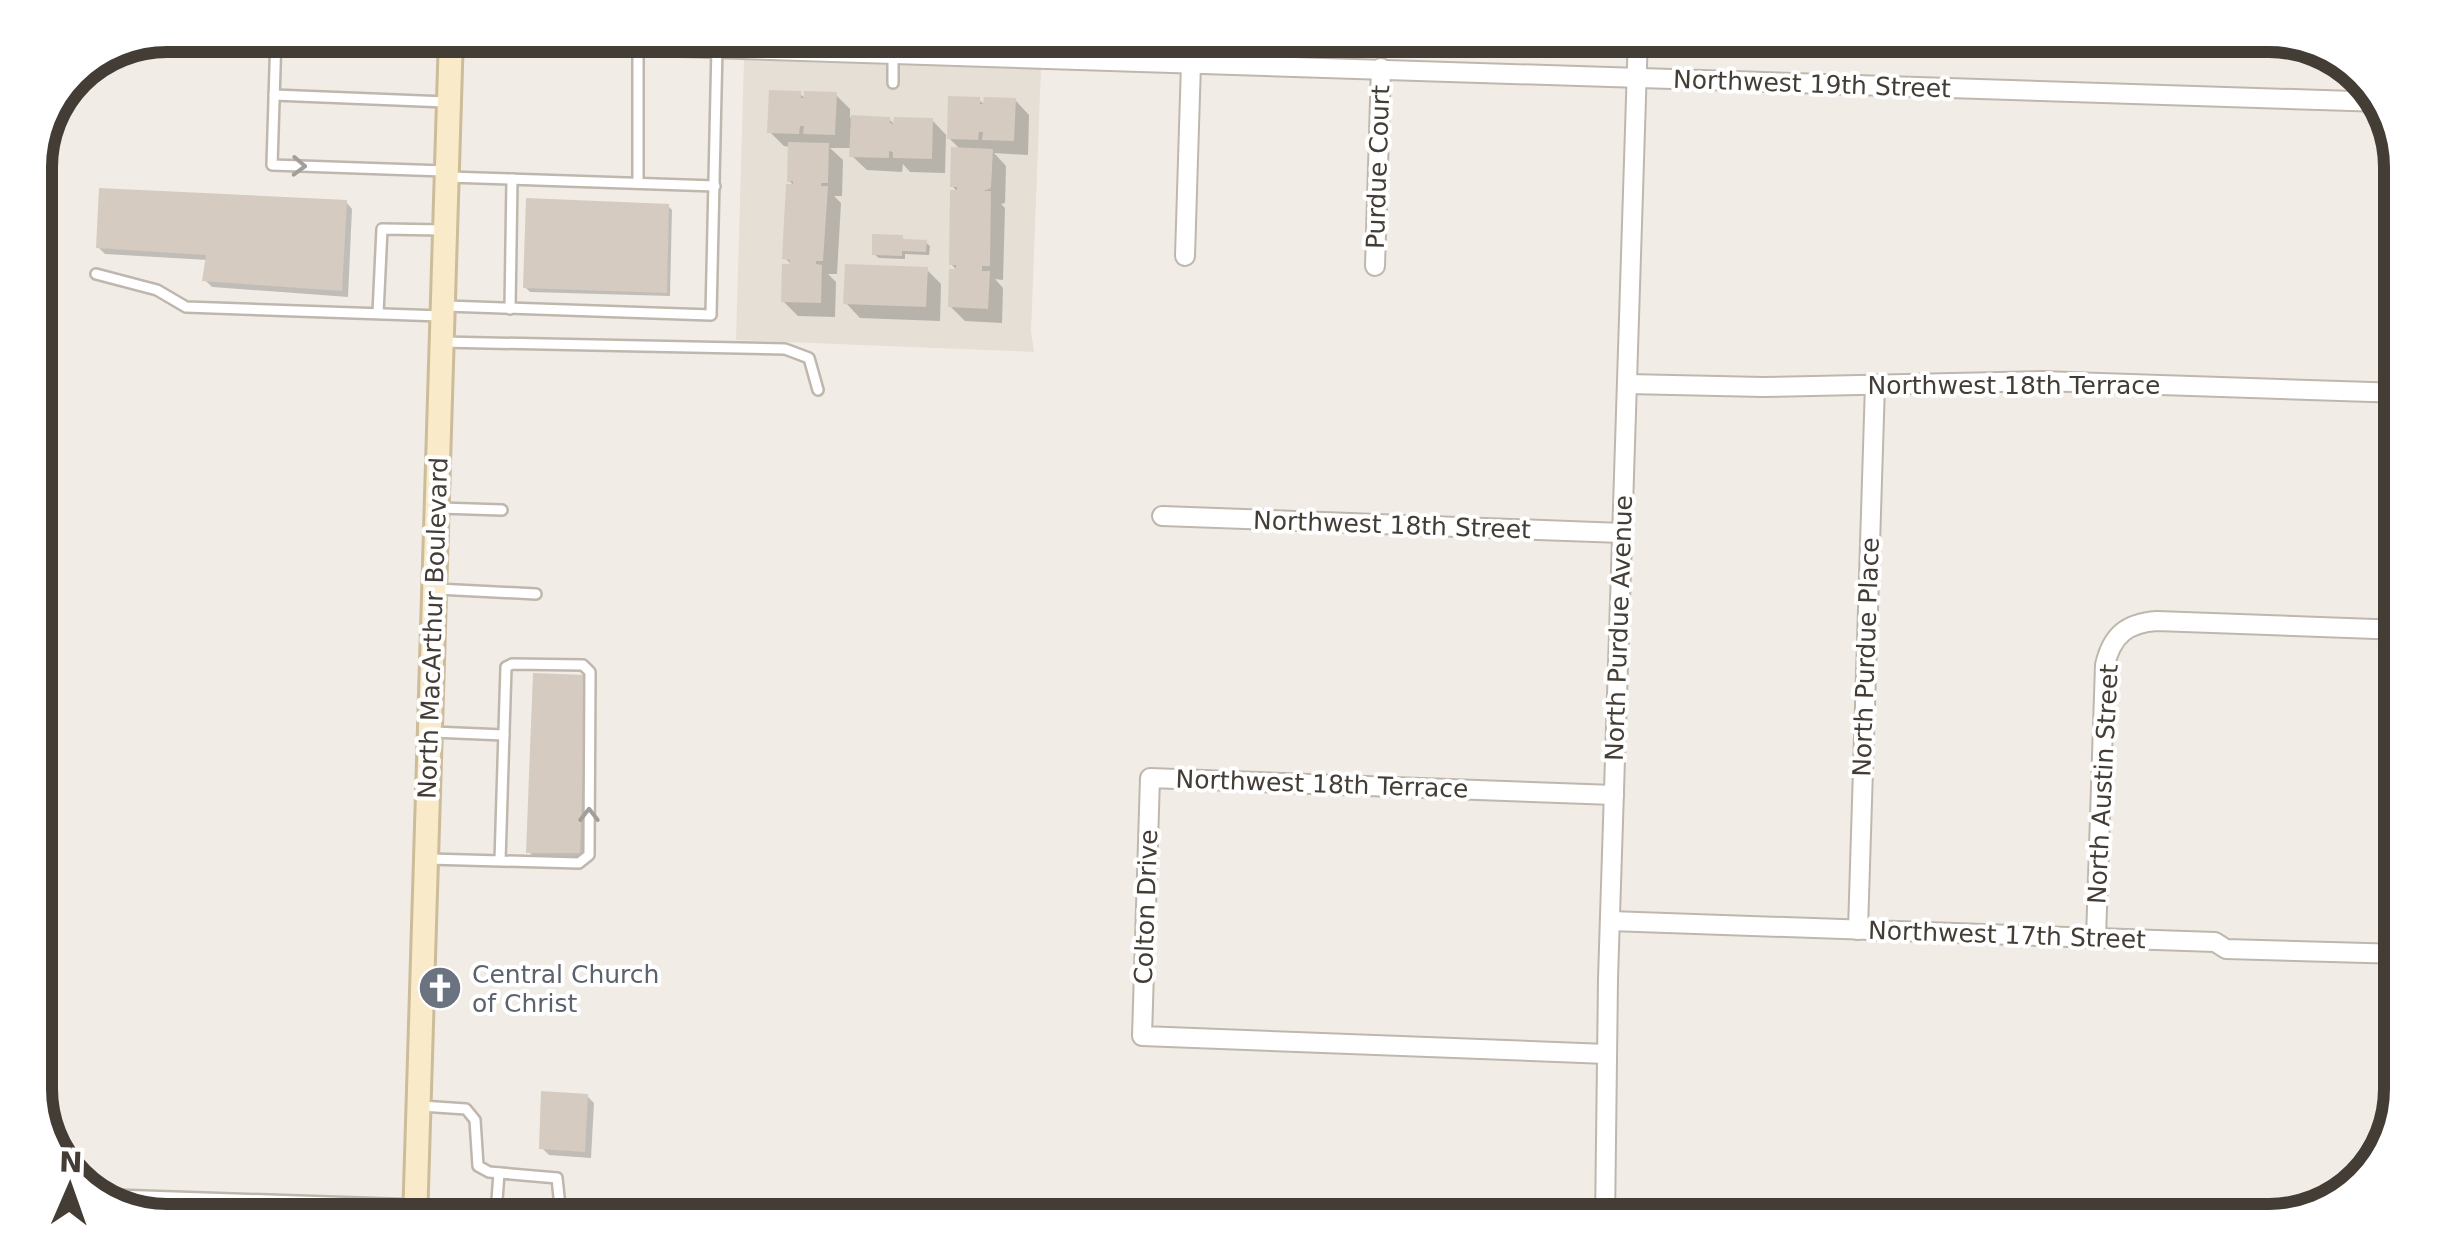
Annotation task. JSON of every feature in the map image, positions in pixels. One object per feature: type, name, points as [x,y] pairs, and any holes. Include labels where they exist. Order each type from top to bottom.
[{"type":"main road","name":"North MacArthur Boulevard","points":[[416,1204],[451,53]]},
{"type":"street","name":"Northwest 19th Street","points":[[894,53],[2363,101]]},
{"type":"street","name":"North Purdue Avenue","points":[[1604,1204],[1638,53]]},
{"type":"street","points":[[1185,256],[1191,63]]},
{"type":"street","name":"Purdue Court","points":[[1374,266],[1382,68]]},
{"type":"street","name":"Northwest 18th Terrace","points":[[1627,384],[1763,387],[2041,381],[2384,391]]},
{"type":"street","name":"North Purdue Place","points":[[1858,930],[1875,384]]},
{"type":"street","name":"Northwest 18th Street","points":[[1162,516],[1622,533]]},
{"type":"street","name":"North Austin Street","points":[[2096,938],[2106,665],[2111,643],[2120,632],[2130,626],[2158,622],[2384,629]]},
{"type":"street","name":"Northwest 18th Terrace","points":[[1150,778],[1614,795]]},
{"type":"street","name":"Colton Drive","points":[[1150,778],[1142,1036],[1607,1054]]},
{"type":"street","name":"Northwest 17th Street","points":[[1610,921],[2215,942],[2226,949],[2384,953]]},
{"type":"lane","points":[[275,53],[272,164],[512,179],[715,186]]},
{"type":"lane","points":[[638,53],[638,183]]},
{"type":"lane","points":[[96,274],[156,290],[186,308],[378,314],[510,309],[711,315],[717,53]]},
{"type":"lane","points":[[893,83],[894,53]]},
{"type":"lane","points":[[274,94],[450,102]]},
{"type":"lane","points":[[510,309],[512,179]]},
{"type":"lane","points":[[378,314],[382,228],[446,230]]},
{"type":"lane","points":[[442,342],[785,350],[810,358],[818,390]]},
{"type":"lane","points":[[437,508],[502,510]]},
{"type":"lane","points":[[434,589],[536,594]]},
{"type":"lane","points":[[426,859],[500,861],[579,863],[589,855],[590,672],[583,665],[512,664],[506,668],[500,861]]},
{"type":"lane","points":[[430,732],[504,735]]},
{"type":"lane","points":[[419,1106],[466,1109],[475,1120],[478,1166],[489,1172],[557,1178],[560,1204]]},
{"type":"lane","points":[[497,1204],[499,1172]]},
{"type":"shaded area","points":[[744,60],[1041,69],[1031,331],[1034,352],[736,340]]},
{"type":"building","points":[[769,90],[801,91],[801,98],[804,91],[837,92],[835,135],[803,134],[804,126],[800,126],[799,134],[767,133]]},
{"type":"building","points":[[948,96],[980,97],[980,104],[984,97],[1016,98],[1014,141],[982,140],[983,132],[979,132],[978,140],[947,139]]},
{"type":"building","points":[[851,115],[890,117],[893,124],[894,117],[933,118],[932,159],[893,158],[889,151],[889,158],[849,157]]},
{"type":"building","points":[[788,142],[829,143],[828,183],[821,183],[828,186],[823,261],[816,261],[822,265],[821,303],[781,302],[782,264],[789,264],[790,260],[782,259],[786,184],[793,184],[787,182]]},
{"type":"building","points":[[951,147],[993,149],[991,188],[984,191],[991,191],[990,266],[982,266],[982,271],[990,271],[988,309],[948,307],[949,269],[956,269],[956,265],[949,265],[950,190],[957,190],[950,187]]},
{"type":"building","points":[[99,188],[347,200],[342,291],[202,281],[206,255],[96,248]]},
{"type":"building","points":[[526,198],[669,204],[667,293],[523,288]]},
{"type":"building","points":[[872,234],[927,240],[926,252],[872,255]]},
{"type":"building","points":[[845,264],[928,267],[926,307],[843,304]]},
{"type":"building","points":[[533,673],[586,675],[580,853],[526,853]]},
{"type":"building","points":[[541,1091],[588,1094],[585,1152],[539,1149]]},
{"type":"place","name":"Central Church of Christ","points":[[440,988]]}]
